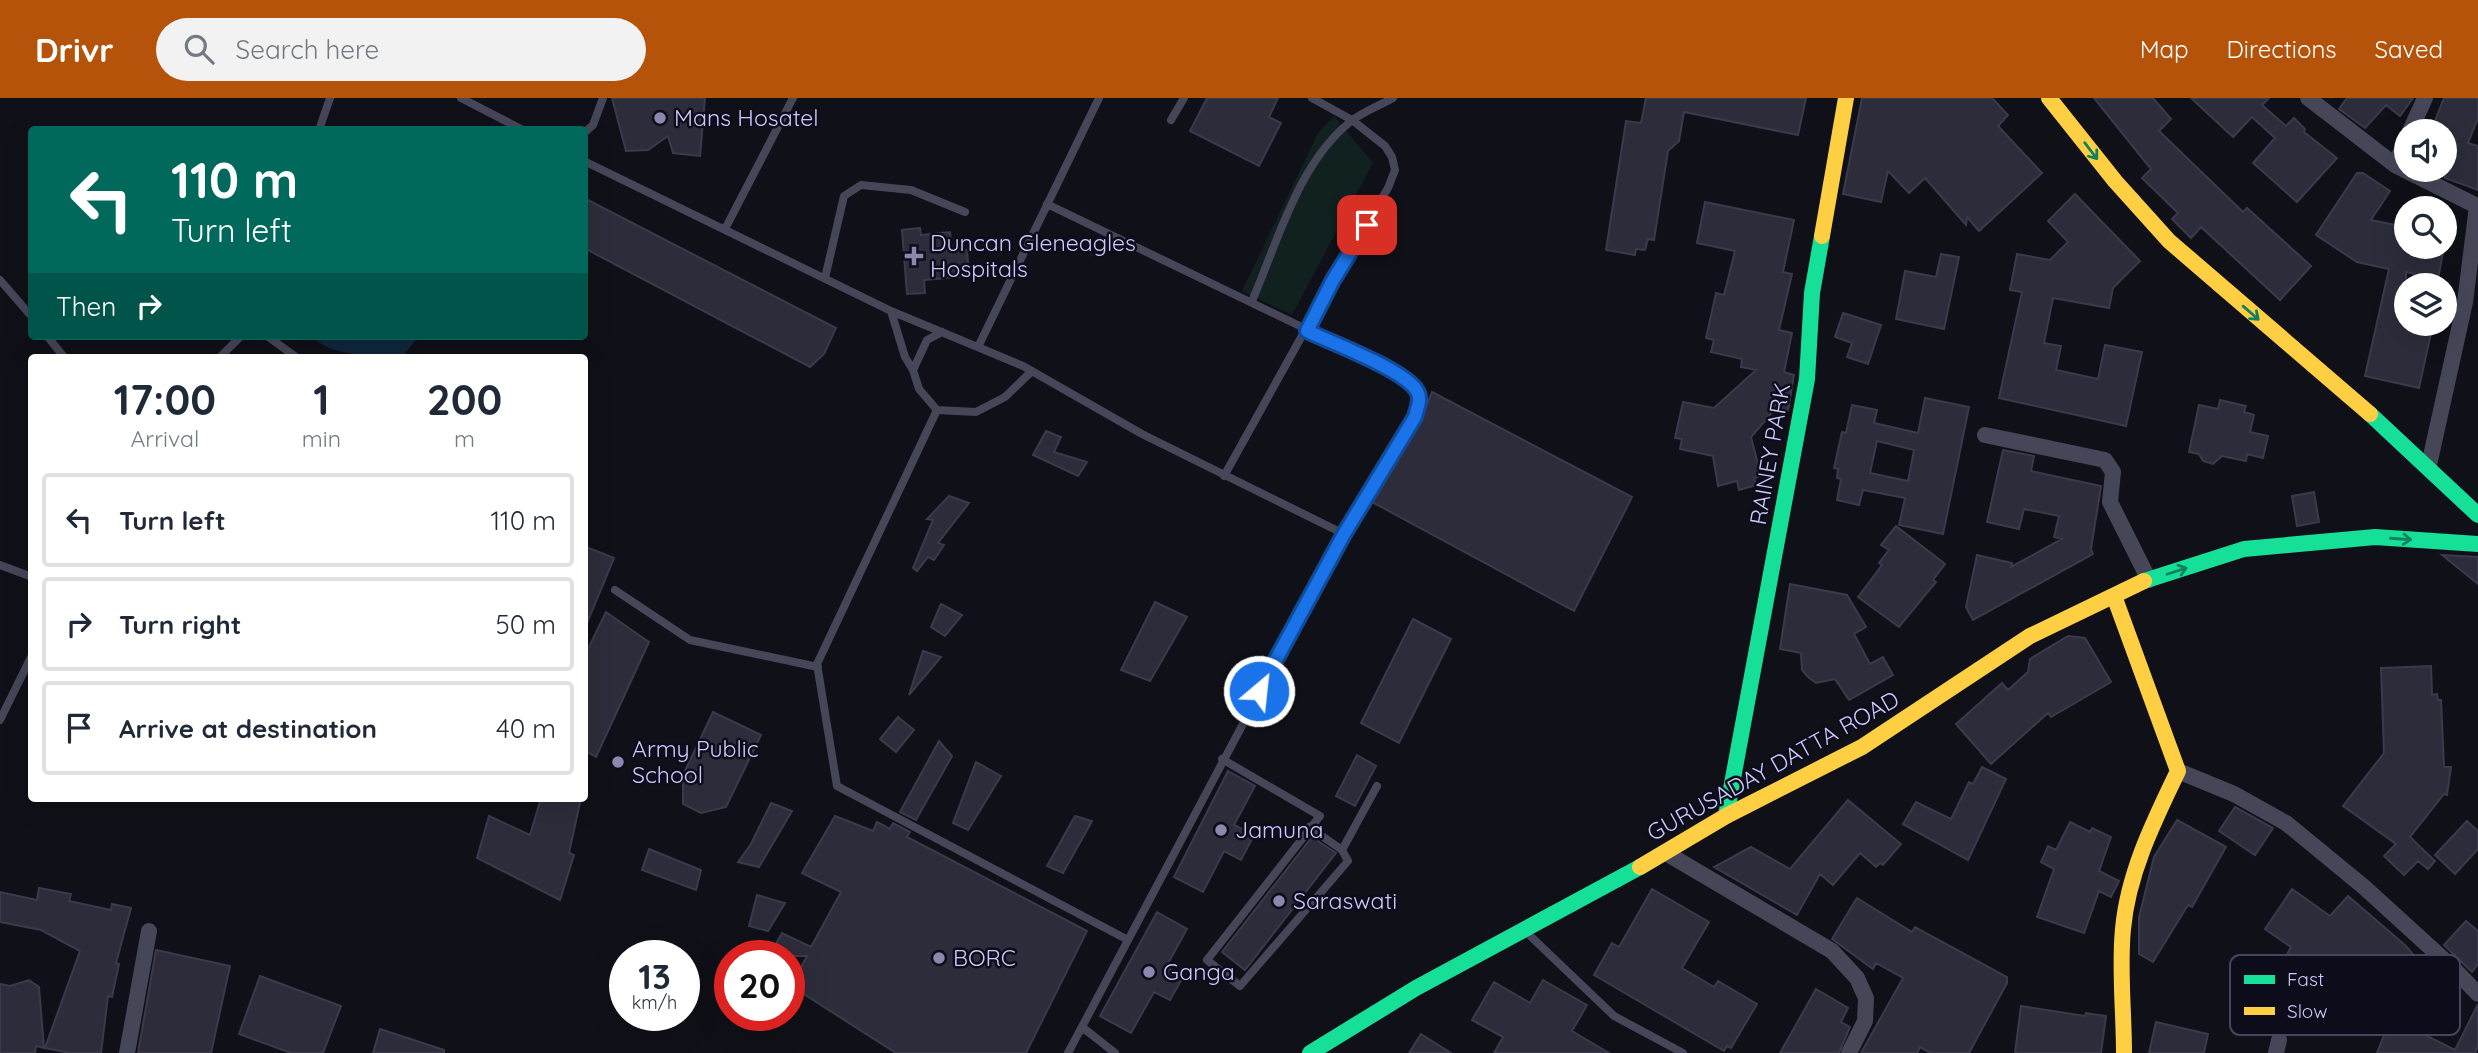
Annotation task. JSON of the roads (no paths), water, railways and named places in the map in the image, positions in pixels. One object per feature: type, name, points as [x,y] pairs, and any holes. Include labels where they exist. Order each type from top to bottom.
[{"type":"street","name":"RAINEY PARK","points":[[1726,816],[1807,379],[1812,333],[1812,293],[1846,98]]},
{"type":"street","points":[[2049,98],[2103,168],[2186,257],[2430,465],[2478,515]]},
{"type":"street","points":[[2308,98],[2394,165]]},
{"type":"street","points":[[2415,119],[2425,98]]},
{"type":"street","points":[[2428,182],[2477,206],[2475,252],[2430,465]]},
{"type":"street","points":[[1985,435],[2105,460],[2113,472],[2109,502],[2149,580]]},
{"type":"street","name":"GURUSADAY DATTA ROAD","points":[[1310,1053],[1416,988],[1666,853],[1726,816],[1862,747],[2030,636],[2149,580],[2244,549],[2375,537],[2478,544]]},
{"type":"street","points":[[2114,596],[2178,771],[2150,829],[2134,875],[2123,928],[2124,1053]]},
{"type":"street","points":[[2178,771],[2234,794],[2286,823],[2373,895],[2439,955]]},
{"type":"street","points":[[1666,853],[1832,951],[1857,978],[1866,998],[1865,1021],[1849,1053]]},
{"type":"street","points":[[127,1053],[149,931]]},
{"type":"street","points":[[2460,975],[2478,994]]},
{"type":"lane","points":[[320,126],[330,98]]},
{"type":"lane","points":[[461,98],[515,126]]},
{"type":"lane","points":[[588,129],[593,125],[603,98]]},
{"type":"lane","points":[[725,229],[793,98]]},
{"type":"lane","points":[[978,347],[1099,98]]},
{"type":"lane","points":[[1171,120],[1184,98]]},
{"type":"lane","points":[[1224,476],[1333,280],[1388,188],[1395,170],[1392,157],[1385,146],[1352,120],[1312,98]]},
{"type":"lane","points":[[1252,301],[1299,191],[1324,148],[1352,120],[1393,98]]},
{"type":"lane","points":[[588,162],[891,311],[1032,371],[1224,476],[1344,534]]},
{"type":"lane","points":[[825,278],[844,196],[861,185],[911,190],[965,212]]},
{"type":"lane","points":[[1047,204],[1391,370],[1418,391],[1419,401],[1415,417],[1344,534],[1068,1053]]},
{"type":"lane","points":[[0,280],[28,312]]},
{"type":"lane","points":[[891,311],[905,357],[913,370],[919,389],[937,410],[976,412],[1005,397],[1032,371]]},
{"type":"lane","points":[[913,370],[927,340],[942,332]]},
{"type":"lane","points":[[50,340],[62,354]]},
{"type":"lane","points":[[223,354],[237,340]]},
{"type":"lane","points":[[273,340],[292,354]]},
{"type":"lane","points":[[937,410],[818,667],[837,786],[1128,940]]},
{"type":"lane","points":[[0,565],[28,576]]},
{"type":"lane","points":[[615,590],[690,640],[818,667]]},
{"type":"lane","points":[[0,720],[28,663]]},
{"type":"lane","points":[[1222,759],[1320,816],[1309,827],[1207,960],[1240,986],[1348,861],[1342,850],[1309,827]]},
{"type":"lane","points":[[1342,850],[1377,786]]},
{"type":"lane","points":[[1524,930],[1614,1016],[1683,1053]]},
{"type":"lane","points":[[1082,1027],[1115,1053]]},
{"type":"water","points":[[316,340],[416,340],[404,354],[357,354]]},
{"type":"place","name":"Mans Hosatel","points":[[660,118]]},
{"type":"place","name":"Duncan Gleneagles Hospitals","points":[[914,256]]},
{"type":"place","name":"Army Public School","points":[[618,762]]},
{"type":"place","name":"Jamuna","points":[[1221,830]]},
{"type":"place","name":"Saraswati","points":[[1279,901]]},
{"type":"place","name":"BORC","points":[[939,958]]},
{"type":"place","name":"Ganga","points":[[1149,972]]}]
